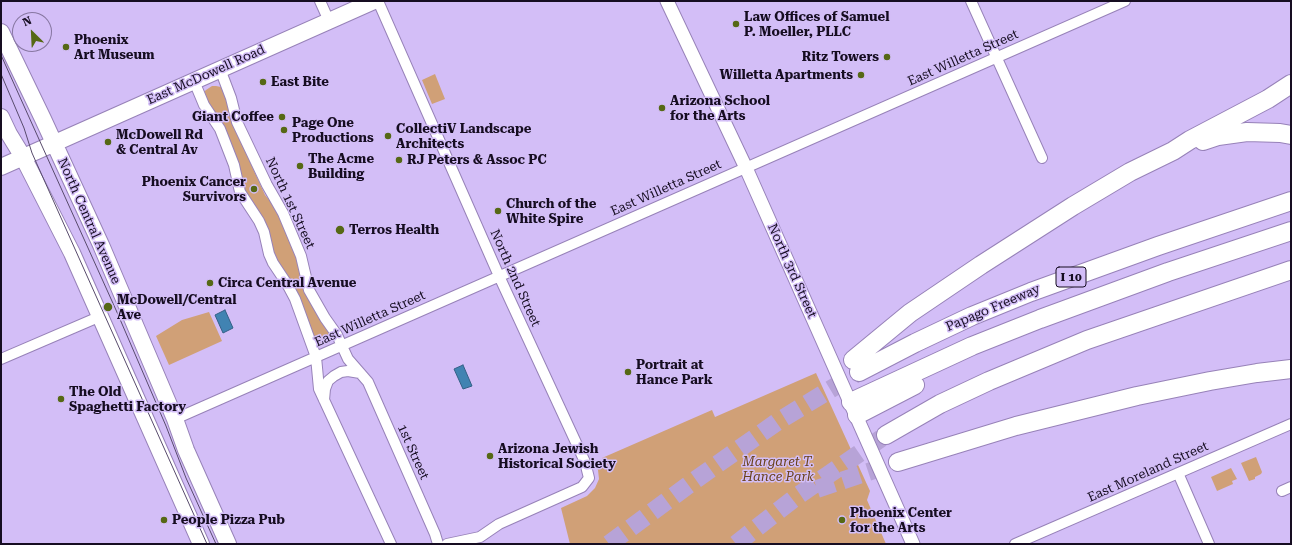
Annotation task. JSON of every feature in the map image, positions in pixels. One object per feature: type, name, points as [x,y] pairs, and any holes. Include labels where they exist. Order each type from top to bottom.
[{"type":"highway","points":[[1173,151],[1190,140],[1268,99],[1291,84]]},
{"type":"highway","points":[[1173,151],[1230,134],[1264,132],[1291,135]]},
{"type":"highway","name":"Papago Freeway","points":[[1173,151],[1130,172],[980,265],[910,313],[856,366],[915,343],[972,316],[1030,292],[1158,246],[1291,201]]},
{"type":"highway","points":[[854,409],[972,346],[1040,319],[1168,272],[1291,231]]},
{"type":"highway","points":[[854,409],[979,353],[1043,327],[1172,281],[1291,242]]},
{"type":"highway","points":[[886,435],[940,404],[989,381],[1087,340],[1291,270]]},
{"type":"highway","points":[[1257,373],[1291,359]]},
{"type":"highway","points":[[898,462],[1023,424],[1137,396],[1257,373],[1291,369]]},
{"type":"main road","name":"East McDowell Road","points":[[1,167],[374,1]]},
{"type":"main road","name":"North Central Avenue","points":[[1,32],[54,143],[123,295],[175,419],[186,450],[228,544]]},
{"type":"main road","points":[[1,117],[9,134],[30,154],[201,544]]},
{"type":"street","points":[[320,1],[329,21]]},
{"type":"street","name":"North 2nd Street","points":[[378,1],[500,276],[585,462],[589,478],[582,487],[498,524],[480,537],[447,544]]},
{"type":"street","name":"North 3rd Street","points":[[667,1],[746,168],[913,544]]},
{"type":"street","points":[[971,1],[1042,158]]},
{"type":"street","name":"East Willetta Street","points":[[175,419],[1125,1]]},
{"type":"street","name":"North 1st Street","points":[[220,69],[231,98],[237,122],[267,185],[283,212],[301,256],[309,290],[342,345]]},
{"type":"street","points":[[194,80],[204,105],[220,129],[234,165],[240,192],[260,221],[269,254],[294,299],[316,357],[318,382],[324,402],[391,544]]},
{"type":"street","points":[[1,359],[101,316]]},
{"type":"street","name":"1st Street","points":[[342,345],[348,359],[368,382],[436,534],[438,544]]},
{"type":"street","points":[[324,402],[325,389],[328,381],[334,376],[341,372],[348,371],[360,373]]},
{"type":"street","name":"East Moreland Street","points":[[1016,544],[1291,424]]},
{"type":"street","points":[[1178,473],[1210,544]]},
{"type":"green space","points":[[435,74],[445,99],[432,104],[422,80]]},
{"type":"green space","points":[[212,86],[221,87],[226,92],[230,116],[245,151],[265,195],[276,208],[331,337],[331,341],[319,347],[315,346],[245,194],[204,92]]},
{"type":"green space","points":[[209,312],[222,341],[169,365],[156,336],[182,320]]},
{"type":"green space","name":"Margaret T. Hance Park","points":[[816,373],[870,491],[867,500],[886,544],[570,544],[561,508],[587,496],[595,488],[599,479],[598,470],[595,464],[603,461],[602,458],[712,410],[715,417]]},
{"type":"green space","points":[[1256,457],[1262,472],[1255,477],[1255,479],[1249,481],[1241,463]]},
{"type":"green space","points":[[1231,468],[1237,479],[1232,481],[1233,484],[1217,491],[1211,477]]},
{"type":"water","points":[[225,310],[233,328],[223,333],[215,315]]},
{"type":"water","points":[[463,365],[472,386],[463,389],[454,369]]},
{"type":"tunnel","points":[[609,544],[777,422],[859,372]]},
{"type":"tunnel","points":[[736,544],[796,497],[886,435]]},
{"type":"tunnel","points":[[817,489],[898,462]]},
{"type":"tram line","points":[[1,55],[116,310],[166,426],[186,478],[216,544]]},
{"type":"tram line","points":[[1,74],[24,128],[32,153],[207,544]]},
{"type":"place","name":"Law Offices of Samuel P. Moeller, PLLC","points":[[736,24]]},
{"type":"place","name":"Phoenix Art Museum","points":[[66,47]]},
{"type":"place","name":"Ritz Towers","points":[[887,57]]},
{"type":"place","name":"Willetta Apartments","points":[[861,75]]},
{"type":"place","name":"East Bite","points":[[263,82]]},
{"type":"place","name":"Arizona School for the Arts","points":[[662,108]]},
{"type":"place","name":"Giant Coffee","points":[[282,117]]},
{"type":"place","name":"Page One Productions","points":[[284,130]]},
{"type":"place","name":"CollectiV Landscape Architects","points":[[388,136]]},
{"type":"place","name":"McDowell Rd & Central Av","points":[[108,142]]},
{"type":"place","name":"RJ Peters & Assoc PC","points":[[399,160]]},
{"type":"place","name":"The Acme Building","points":[[300,166]]},
{"type":"place","name":"Phoenix Cancer Survivors","points":[[254,189]]},
{"type":"place","name":"Church of the White Spire","points":[[498,211]]},
{"type":"place","name":"Terros Health","points":[[340,230]]},
{"type":"place","name":"Circa Central Avenue","points":[[210,283]]},
{"type":"place","name":"McDowell/Central Ave","points":[[108,307]]},
{"type":"place","name":"Portrait at Hance Park","points":[[628,372]]},
{"type":"place","name":"The Old Spaghetti Factory","points":[[61,399]]},
{"type":"place","name":"Arizona Jewish Historical Society","points":[[490,456]]},
{"type":"place","name":"People Pizza Pub","points":[[164,520]]},
{"type":"place","name":"Phoenix Center for the Arts","points":[[842,520]]}]
